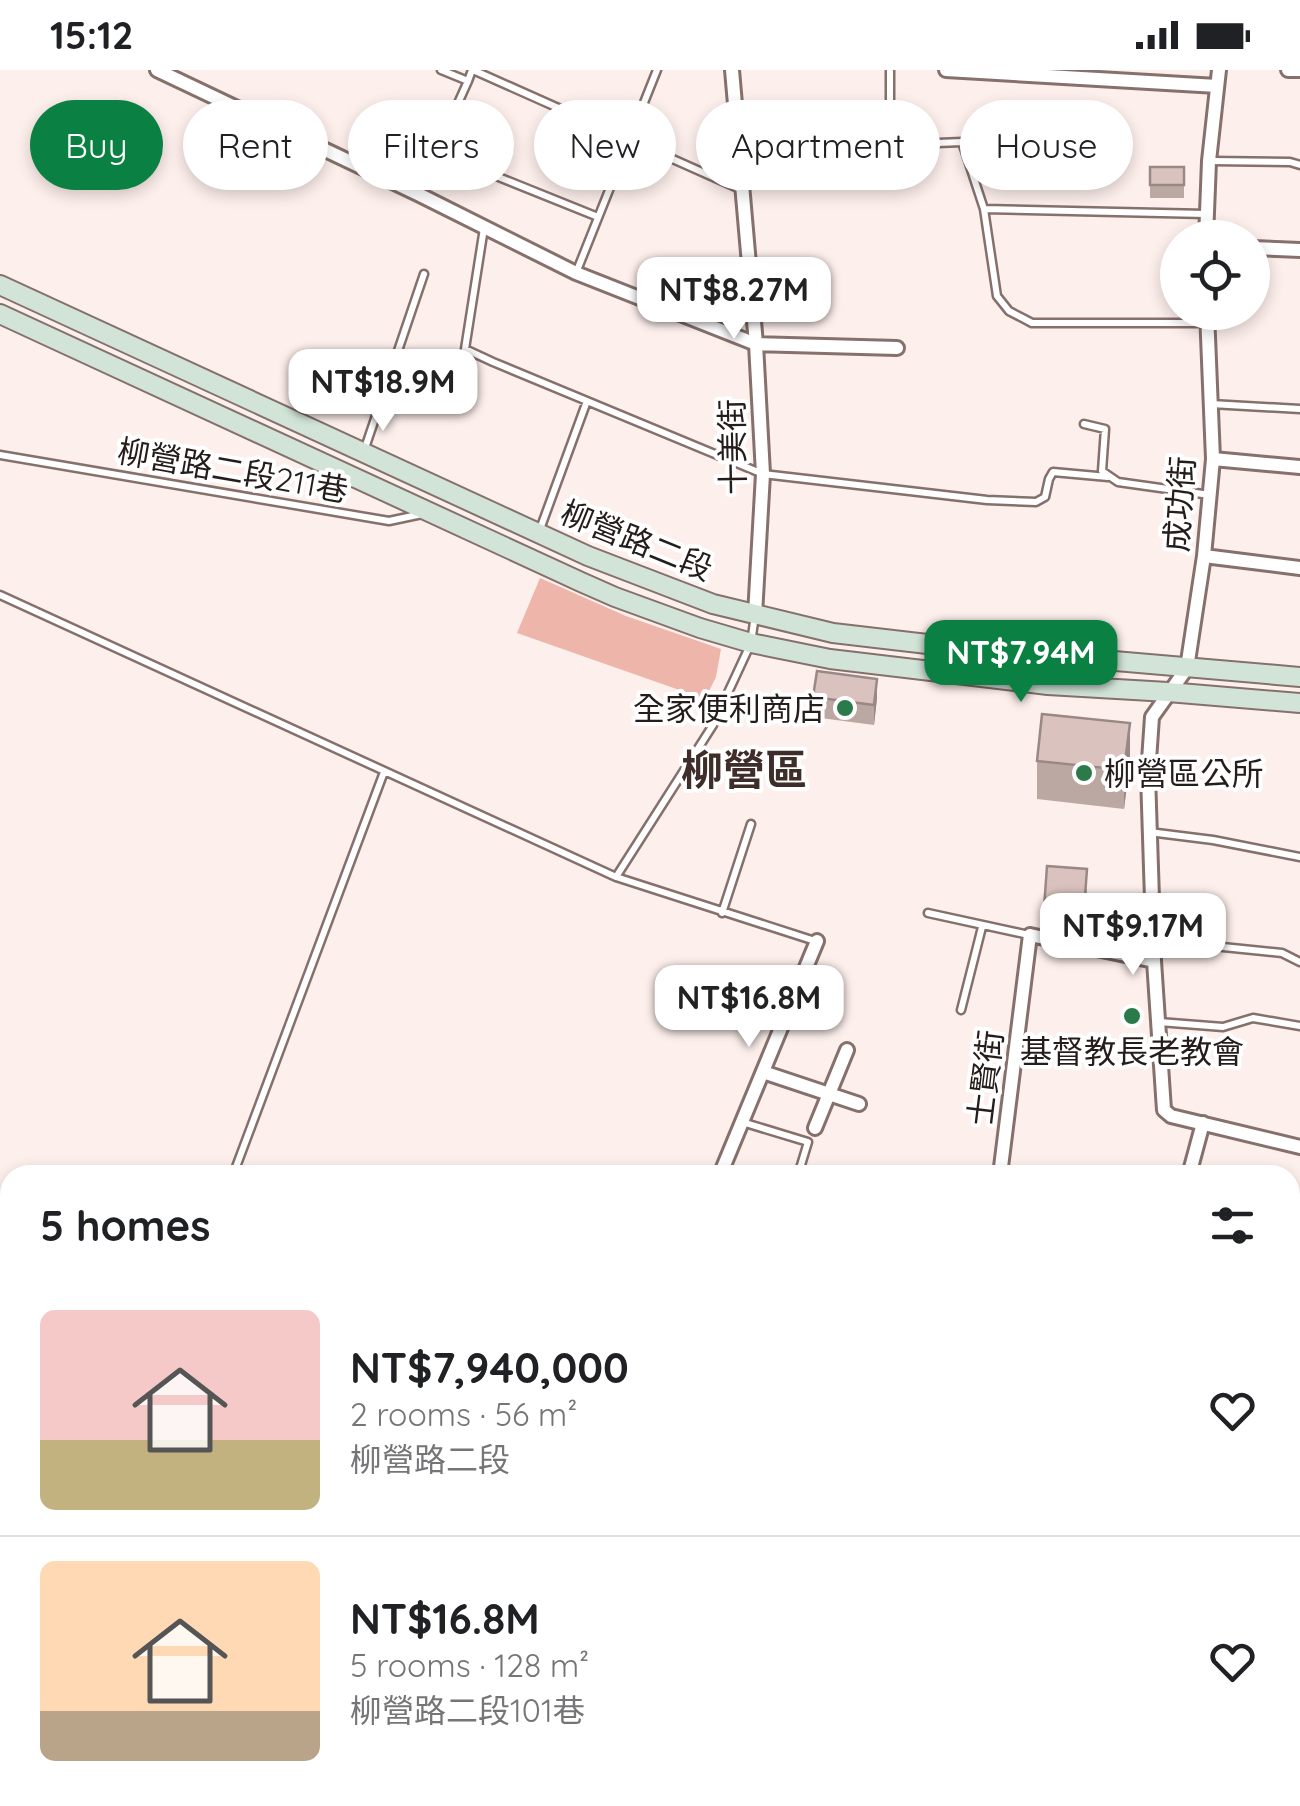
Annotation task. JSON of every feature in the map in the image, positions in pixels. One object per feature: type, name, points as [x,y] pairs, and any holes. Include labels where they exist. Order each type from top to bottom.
[{"type":"street","points":[[157,70],[576,273],[756,344],[897,348]]},
{"type":"street","name":"十美街","points":[[732,70],[734,100]]},
{"type":"street","points":[[946,70],[1217,86]]},
{"type":"street","points":[[1207,220],[1219,70]]},
{"type":"street","points":[[1288,70],[1300,70]]},
{"type":"street","name":"十美街","points":[[741,190],[756,344],[763,474],[754,615]]},
{"type":"street","points":[[1270,249],[1300,250]]},
{"type":"street","name":"柳營路二段","points":[[0,285],[624,572],[712,604],[832,633],[1300,678]]},
{"type":"street","name":"柳營路二段","points":[[0,314],[615,597],[700,628],[751,643],[830,658],[1048,685],[1300,703]]},
{"type":"street","name":"成功街","points":[[1203,1123],[1171,1116],[1164,1110],[1148,775],[1152,717],[1187,668],[1204,556],[1213,459],[1207,330]]},
{"type":"street","points":[[1213,459],[1300,466]]},
{"type":"street","points":[[1204,556],[1300,568]]},
{"type":"street","points":[[1030,935],[1154,960]]},
{"type":"street","name":"士賢街","points":[[1001,1165],[1030,935]]},
{"type":"street","points":[[724,1165],[816,941]]},
{"type":"street","points":[[815,1128],[846,1050]]},
{"type":"street","points":[[763,1072],[859,1104]]},
{"type":"street","points":[[1192,1165],[1203,1123],[1300,1147]]},
{"type":"lane","points":[[441,70],[468,82]]},
{"type":"lane","points":[[418,194],[472,70],[539,100]]},
{"type":"lane","points":[[646,100],[657,70]]},
{"type":"lane","points":[[890,70],[890,100]]},
{"type":"lane","points":[[940,143],[962,142],[984,209],[997,296],[1009,311],[1032,323],[1160,319]]},
{"type":"lane","points":[[1209,160],[1300,165]]},
{"type":"lane","points":[[514,183],[598,217]]},
{"type":"lane","points":[[576,273],[609,190]]},
{"type":"lane","points":[[984,209],[1207,214]]},
{"type":"lane","points":[[484,228],[465,348],[763,474],[987,500],[1036,502],[1045,497],[1053,472],[1108,476]]},
{"type":"lane","points":[[364,452],[424,274]]},
{"type":"lane","points":[[539,532],[587,402]]},
{"type":"lane","points":[[1209,404],[1300,409]]},
{"type":"lane","points":[[1084,424],[1106,429],[1102,471],[1118,482],[1211,496]]},
{"type":"lane","name":"柳營路二段211巷","points":[[0,456],[389,521],[431,512]]},
{"type":"lane","points":[[431,512],[444,489]]},
{"type":"lane","points":[[0,595],[616,877],[816,941]]},
{"type":"lane","name":"十美街","points":[[616,877],[713,725],[751,643],[754,615]]},
{"type":"lane","points":[[237,1165],[384,772]]},
{"type":"lane","points":[[722,912],[751,824]]},
{"type":"lane","points":[[1149,832],[1300,857]]},
{"type":"lane","points":[[928,913],[1030,935]]},
{"type":"lane","points":[[961,1010],[982,926]]},
{"type":"lane","points":[[1153,940],[1282,953],[1300,962]]},
{"type":"lane","points":[[1158,1022],[1223,1027],[1253,1018],[1300,1026]]},
{"type":"lane","points":[[742,1122],[808,1142],[801,1165]]},
{"type":"shaded area","points":[[540,578],[626,616],[721,649],[716,677],[705,699],[517,633]]},
{"type":"building","points":[[1150,167],[1184,167],[1184,185],[1150,185]]},
{"type":"building","points":[[817,671],[877,679],[874,705],[813,697]]},
{"type":"building","points":[[1042,714],[1130,723],[1124,770],[1037,761]]},
{"type":"building","points":[[1047,866],[1087,869],[1084,910],[1044,908]]},
{"type":"place","name":"全家便利商店","points":[[845,708]]},
{"type":"place","name":"柳營區公所","points":[[1084,773]]},
{"type":"place","name":"基督教長老教會","points":[[1132,1016]]},
{"type":"district","name":"柳營區","points":[[744,769]]}]
